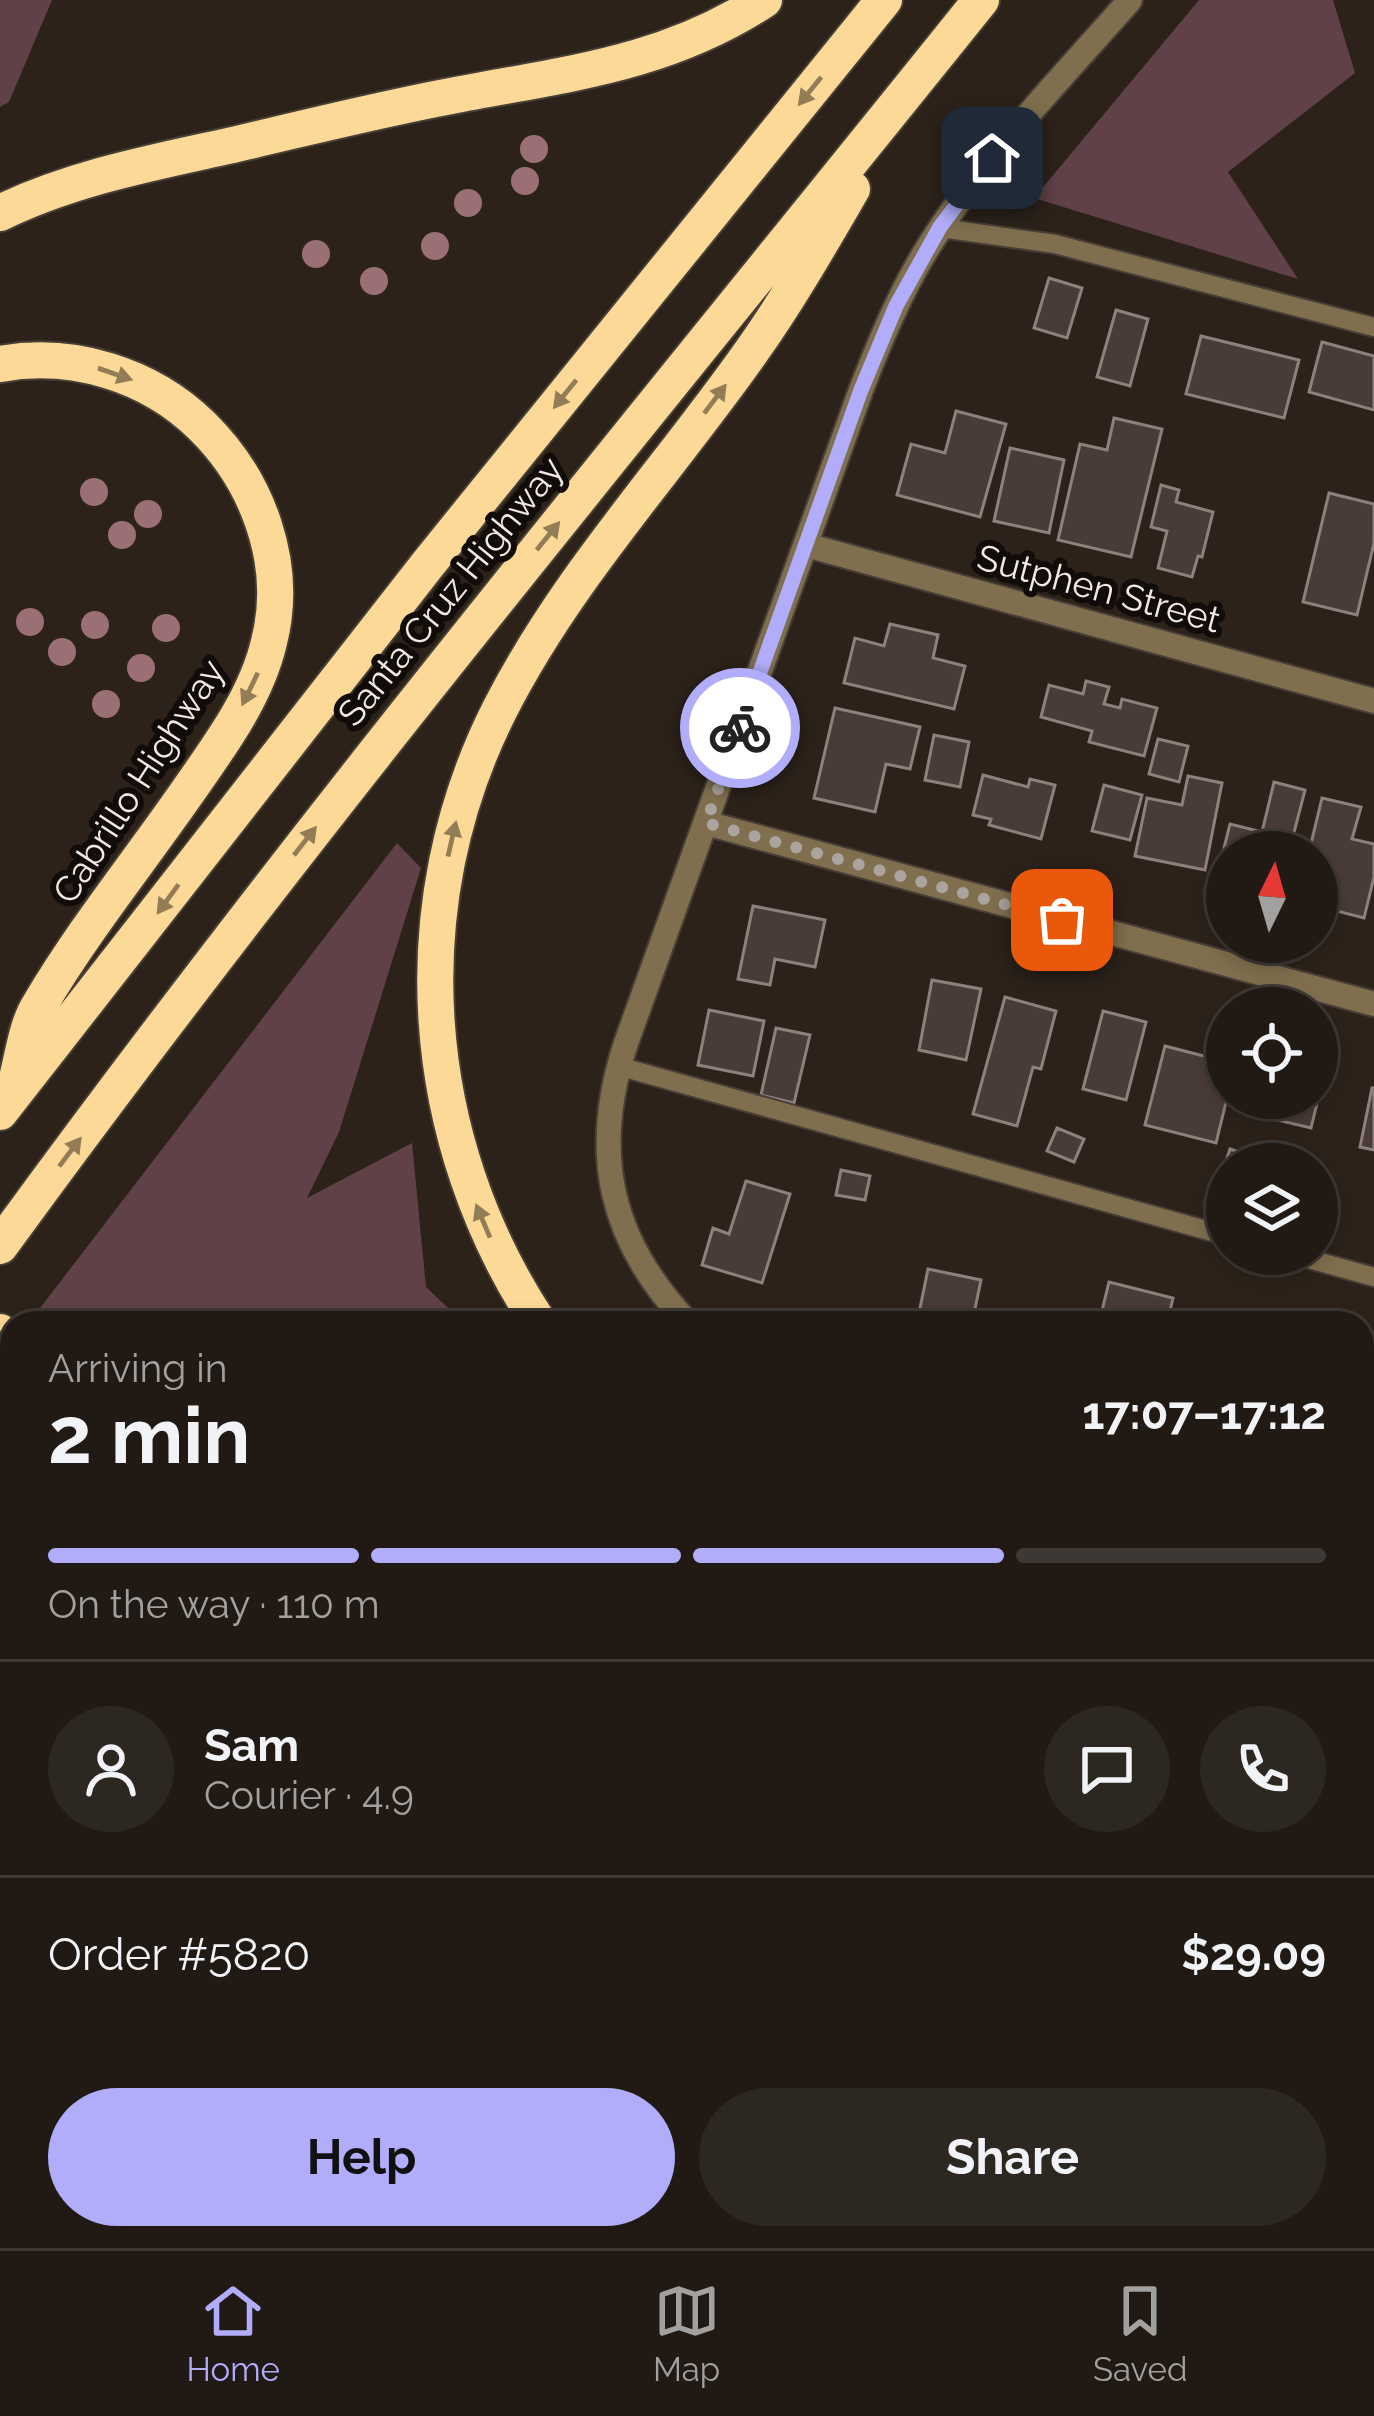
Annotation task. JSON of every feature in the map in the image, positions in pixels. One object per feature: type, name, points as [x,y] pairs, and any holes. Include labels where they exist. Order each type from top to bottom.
[{"type":"highway","points":[[0,213],[58,189],[137,166],[453,95],[623,64],[692,39],[764,0]]},
{"type":"highway","name":"Santa Cruz Highway","points":[[6,1105],[442,547],[884,0]]},
{"type":"highway","name":"Santa Cruz Highway","points":[[0,1246],[406,712],[981,0]]},
{"type":"highway","points":[[531,1311],[478,1209],[451,1126],[443,1082],[434,996],[435,954],[446,868],[461,805],[501,706],[546,630],[751,352],[922,73]]},
{"type":"highway","name":"Cabrillo Highway","points":[[0,364],[56,360],[98,368],[160,393],[193,418],[246,481],[269,542],[274,584],[269,645],[252,687],[214,754],[37,1008],[6,1105]]},
{"type":"street","points":[[678,1311],[644,1271],[628,1241],[611,1179],[609,1109],[618,1066],[878,348],[910,279],[940,227],[1008,139],[1130,0]]},
{"type":"street","name":"Sutphen Street","points":[[806,545],[1374,701]]},
{"type":"street","points":[[706,823],[1374,1004]]},
{"type":"lane","points":[[940,227],[1055,244],[1374,327]]},
{"type":"lane","points":[[618,1066],[1206,1230]]},
{"type":"lane","points":[[1338,1267],[1374,1277]]},
{"type":"shaded area","points":[[0,0],[52,0],[9,102],[0,107]]},
{"type":"shaded area","points":[[1199,0],[1333,0],[1355,73],[1228,172],[1298,279],[1034,198]]},
{"type":"shaded area","points":[[397,843],[421,868],[339,1132],[307,1198],[412,1143],[426,1287],[451,1311],[38,1311]]},
{"type":"building","points":[[1049,278],[1082,288],[1067,338],[1034,328]]},
{"type":"building","points":[[1116,310],[1148,319],[1130,386],[1097,377]]},
{"type":"building","points":[[1201,336],[1299,360],[1284,418],[1186,394]]},
{"type":"building","points":[[1322,342],[1374,356],[1374,410],[1309,392]]},
{"type":"building","points":[[956,411],[1006,424],[980,517],[897,495],[911,444],[945,453]]},
{"type":"building","points":[[1114,418],[1162,429],[1131,557],[1058,540],[1080,444],[1107,450]]},
{"type":"building","points":[[1010,448],[1064,460],[1049,533],[994,521]]},
{"type":"building","points":[[1161,485],[1179,490],[1176,502],[1213,512],[1192,577],[1158,568],[1167,531],[1151,527]]},
{"type":"building","points":[[1329,493],[1374,504],[1374,543],[1357,615],[1303,602]]},
{"type":"building","points":[[890,624],[938,635],[933,658],[965,666],[954,709],[844,683],[855,638],[884,646]]},
{"type":"building","points":[[1086,681],[1109,687],[1104,704],[1120,708],[1122,699],[1157,708],[1144,756],[1089,742],[1092,731],[1041,717],[1049,685],[1083,694]]},
{"type":"building","points":[[835,708],[920,727],[910,769],[886,764],[875,812],[814,798]]},
{"type":"building","points":[[934,735],[969,742],[960,787],[925,780]]},
{"type":"building","points":[[1158,739],[1188,746],[1179,782],[1149,774]]},
{"type":"building","points":[[983,775],[1028,787],[1030,779],[1055,785],[1041,839],[989,825],[991,819],[973,815]]},
{"type":"building","points":[[1188,776],[1222,783],[1213,831],[1206,831],[1205,870],[1135,856],[1147,798],[1182,805]]},
{"type":"building","points":[[1274,782],[1305,790],[1294,831],[1262,831]]},
{"type":"building","points":[[1104,785],[1142,795],[1130,840],[1092,831]]},
{"type":"building","points":[[1322,798],[1361,807],[1352,839],[1374,844],[1374,877],[1364,918],[1338,911],[1338,831],[1314,831]]},
{"type":"building","points":[[1230,824],[1258,831],[1228,831]]},
{"type":"building","points":[[753,906],[825,920],[815,967],[775,959],[770,985],[738,979]]},
{"type":"building","points":[[932,980],[981,989],[966,1060],[919,1050]]},
{"type":"building","points":[[1005,997],[1056,1011],[1041,1069],[1033,1067],[1017,1126],[973,1114]]},
{"type":"building","points":[[709,1010],[764,1021],[753,1076],[698,1065]]},
{"type":"building","points":[[1103,1011],[1146,1022],[1126,1100],[1083,1089]]},
{"type":"building","points":[[776,1028],[810,1035],[794,1103],[761,1095]]},
{"type":"building","points":[[1165,1046],[1206,1057],[1206,1119],[1222,1119],[1216,1143],[1145,1125]]},
{"type":"building","points":[[1374,1088],[1374,1150],[1360,1147]]},
{"type":"building","points":[[1273,1119],[1313,1119],[1311,1128]]},
{"type":"building","points":[[1057,1128],[1084,1139],[1074,1162],[1047,1151]]},
{"type":"building","points":[[841,1170],[870,1176],[865,1200],[836,1195]]},
{"type":"building","points":[[746,1181],[790,1194],[762,1283],[702,1265],[713,1228],[729,1234]]},
{"type":"building","points":[[928,1269],[981,1280],[975,1311],[919,1311]]},
{"type":"building","points":[[1109,1282],[1173,1298],[1170,1311],[1102,1311]]},
{"type":"way so far","points":[[740,728],[706,823],[1062,920]]},
{"type":"route","points":[[740,728],[861,390],[896,306],[940,227],[992,158]]}]
